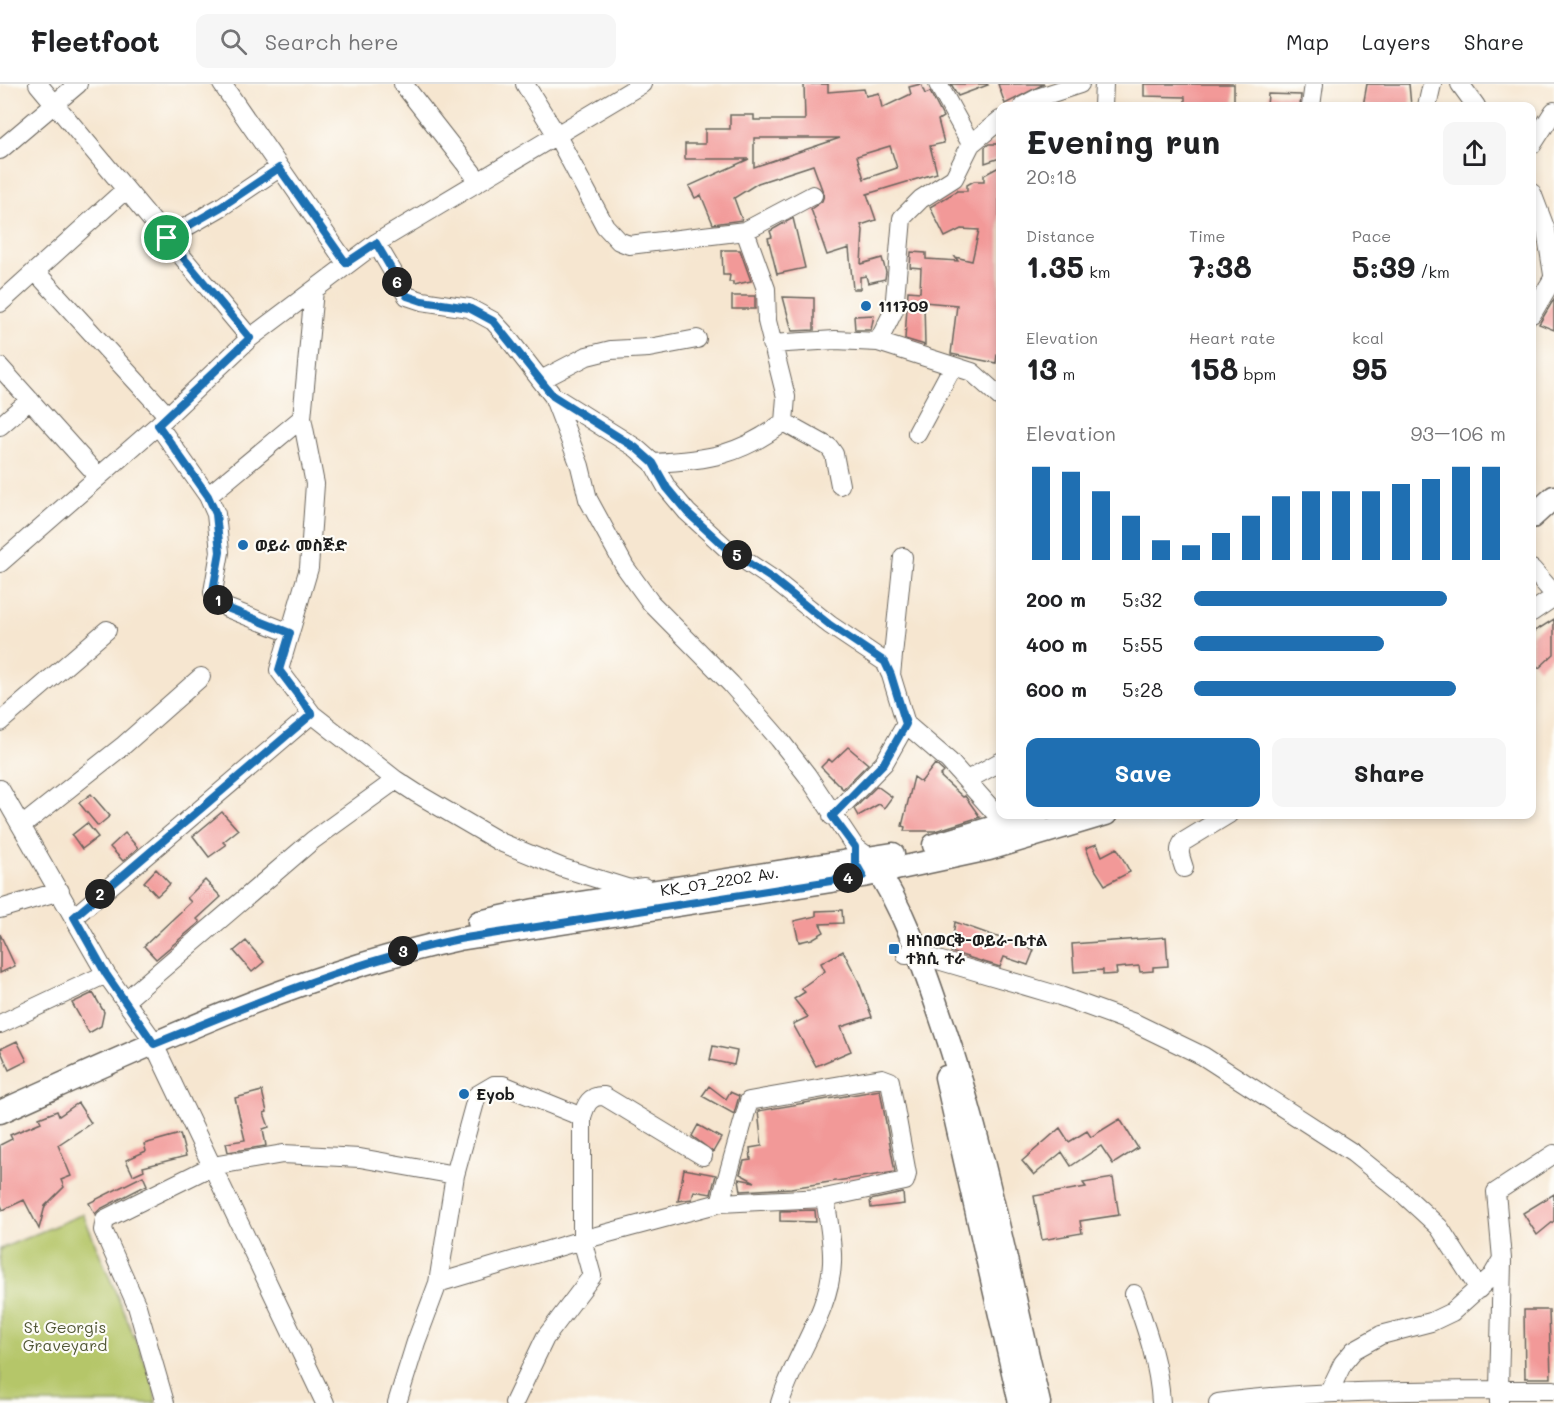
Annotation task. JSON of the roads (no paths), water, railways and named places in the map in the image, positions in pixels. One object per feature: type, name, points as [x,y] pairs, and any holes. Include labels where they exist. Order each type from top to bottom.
[{"type":"main road","points":[[1536,513],[1554,497]]},
{"type":"main road","points":[[1536,532],[1554,516]]},
{"type":"main road","name":"KK_07_2202 Av.","points":[[0,1106],[358,953],[411,937],[535,910],[735,878],[864,863],[946,843],[1023,819]]},
{"type":"main road","points":[[0,1112],[152,1040],[398,952],[864,863],[988,849],[1089,819]]},
{"type":"main road","points":[[864,863],[912,954],[959,1069],[983,1157],[1039,1403]]},
{"type":"main road","points":[[912,954],[944,1067],[1020,1403]]},
{"type":"street","points":[[38,84],[250,338]]},
{"type":"street","points":[[0,150],[78,84]]},
{"type":"street","points":[[222,84],[346,263]]},
{"type":"street","points":[[403,84],[478,180]]},
{"type":"street","points":[[525,84],[556,134],[605,226],[619,241],[629,245],[746,231],[813,195]]},
{"type":"street","points":[[0,563],[163,420],[250,338],[346,263],[478,180],[642,84]]},
{"type":"street","points":[[938,84],[971,144]]},
{"type":"street","points":[[1031,102],[1080,84]]},
{"type":"street","points":[[1103,102],[1104,84]]},
{"type":"street","points":[[1312,102],[1314,84]]},
{"type":"street","points":[[1428,102],[1432,84]]},
{"type":"street","points":[[1460,84],[1473,102]]},
{"type":"street","points":[[1536,139],[1554,111]]},
{"type":"street","points":[[878,342],[894,310],[902,218],[921,200],[954,178],[971,144],[996,123]]},
{"type":"street","points":[[167,238],[221,207],[279,168]]},
{"type":"street","points":[[0,303],[125,190]]},
{"type":"street","points":[[1536,204],[1546,230],[1553,281],[1536,308]]},
{"type":"street","points":[[653,463],[692,461],[727,454],[758,441],[784,422],[786,397],[771,344],[767,321],[766,289],[746,231]]},
{"type":"street","points":[[376,243],[407,296],[422,301],[469,308],[482,313],[504,333],[541,380],[553,396],[580,466],[588,499],[625,567],[651,603],[731,684],[779,739],[807,775],[864,863]]},
{"type":"street","points":[[35,271],[163,420],[208,496],[216,514],[219,543],[213,591],[216,599],[227,608],[290,633]]},
{"type":"street","points":[[314,290],[302,418],[315,484],[309,568],[279,670],[312,714],[396,780],[500,842],[563,868],[630,889],[735,878]]},
{"type":"street","points":[[541,380],[587,356],[611,350],[650,348],[697,339]]},
{"type":"street","points":[[771,344],[835,340],[878,342],[972,372],[996,391]]},
{"type":"street","points":[[916,433],[953,366]]},
{"type":"street","points":[[0,367],[98,476]]},
{"type":"street","points":[[553,396],[636,448],[653,463],[667,488],[687,512],[726,548],[774,580],[830,625],[885,662],[906,724],[967,780],[996,813]]},
{"type":"street","points":[[0,426],[30,400]]},
{"type":"street","points":[[208,496],[302,418]]},
{"type":"street","points":[[784,422],[829,447],[834,454],[840,485]]},
{"type":"street","points":[[891,675],[903,557]]},
{"type":"street","points":[[1536,574],[1554,596],[1536,609]]},
{"type":"street","points":[[0,722],[107,630]]},
{"type":"street","points":[[23,825],[124,745],[201,677]]},
{"type":"street","points":[[74,917],[312,714]]},
{"type":"street","points":[[832,816],[884,763],[906,724]]},
{"type":"street","points":[[967,780],[996,764]]},
{"type":"street","points":[[126,1000],[313,840],[396,780]]},
{"type":"street","points":[[0,789],[23,825],[106,974],[152,1040],[325,1403]]},
{"type":"street","points":[[1001,819],[1006,825]]},
{"type":"street","points":[[1184,868],[1179,854],[1179,848],[1183,842],[1221,819]]},
{"type":"street","points":[[0,909],[60,891]]},
{"type":"street","points":[[912,954],[1060,996],[1126,1020],[1203,1056],[1353,1153],[1400,1191],[1439,1227],[1479,1289]]},
{"type":"street","points":[[0,1024],[106,974]]},
{"type":"street","points":[[438,1283],[582,1240],[720,1203],[825,1198],[905,1180],[907,1174],[890,1081],[886,1078],[749,1101],[720,1203]]},
{"type":"street","points":[[398,1403],[416,1342],[438,1283],[455,1174],[477,1095],[485,1088],[503,1085],[582,1117]]},
{"type":"street","points":[[514,1403],[545,1338],[592,1276],[592,1266],[582,1240],[582,1117],[589,1100],[597,1096],[604,1096],[703,1156]]},
{"type":"street","points":[[165,1403],[137,1306],[102,1224],[105,1219],[212,1166],[283,1154],[321,1154],[360,1158],[455,1174]]},
{"type":"street","points":[[1499,1396],[1502,1259],[1496,1192],[1554,1154]]},
{"type":"street","points":[[780,1403],[788,1378],[828,1290],[832,1262],[825,1198]]},
{"type":"street","points":[[1329,1392],[1343,1363],[1354,1350],[1381,1335],[1452,1312],[1492,1276],[1502,1259]]},
{"type":"street","points":[[1134,1294],[1152,1345],[1160,1380],[1161,1403]]},
{"type":"street","points":[[1218,1403],[1277,1399],[1329,1392],[1499,1396],[1554,1390]]},
{"type":"place","name":"111709","points":[[866,306]]},
{"type":"place","name":"ወይራ መስጅድ","points":[[243,545]]},
{"type":"place","name":"ዘነበወርቅ-ወይራ-ቤተል ተክሲ ተራ","points":[[894,949]]},
{"type":"place","name":"Eyob","points":[[464,1094]]},
{"type":"park label","name":"St Georgis Graveyard","points":[[65,1336]]}]
